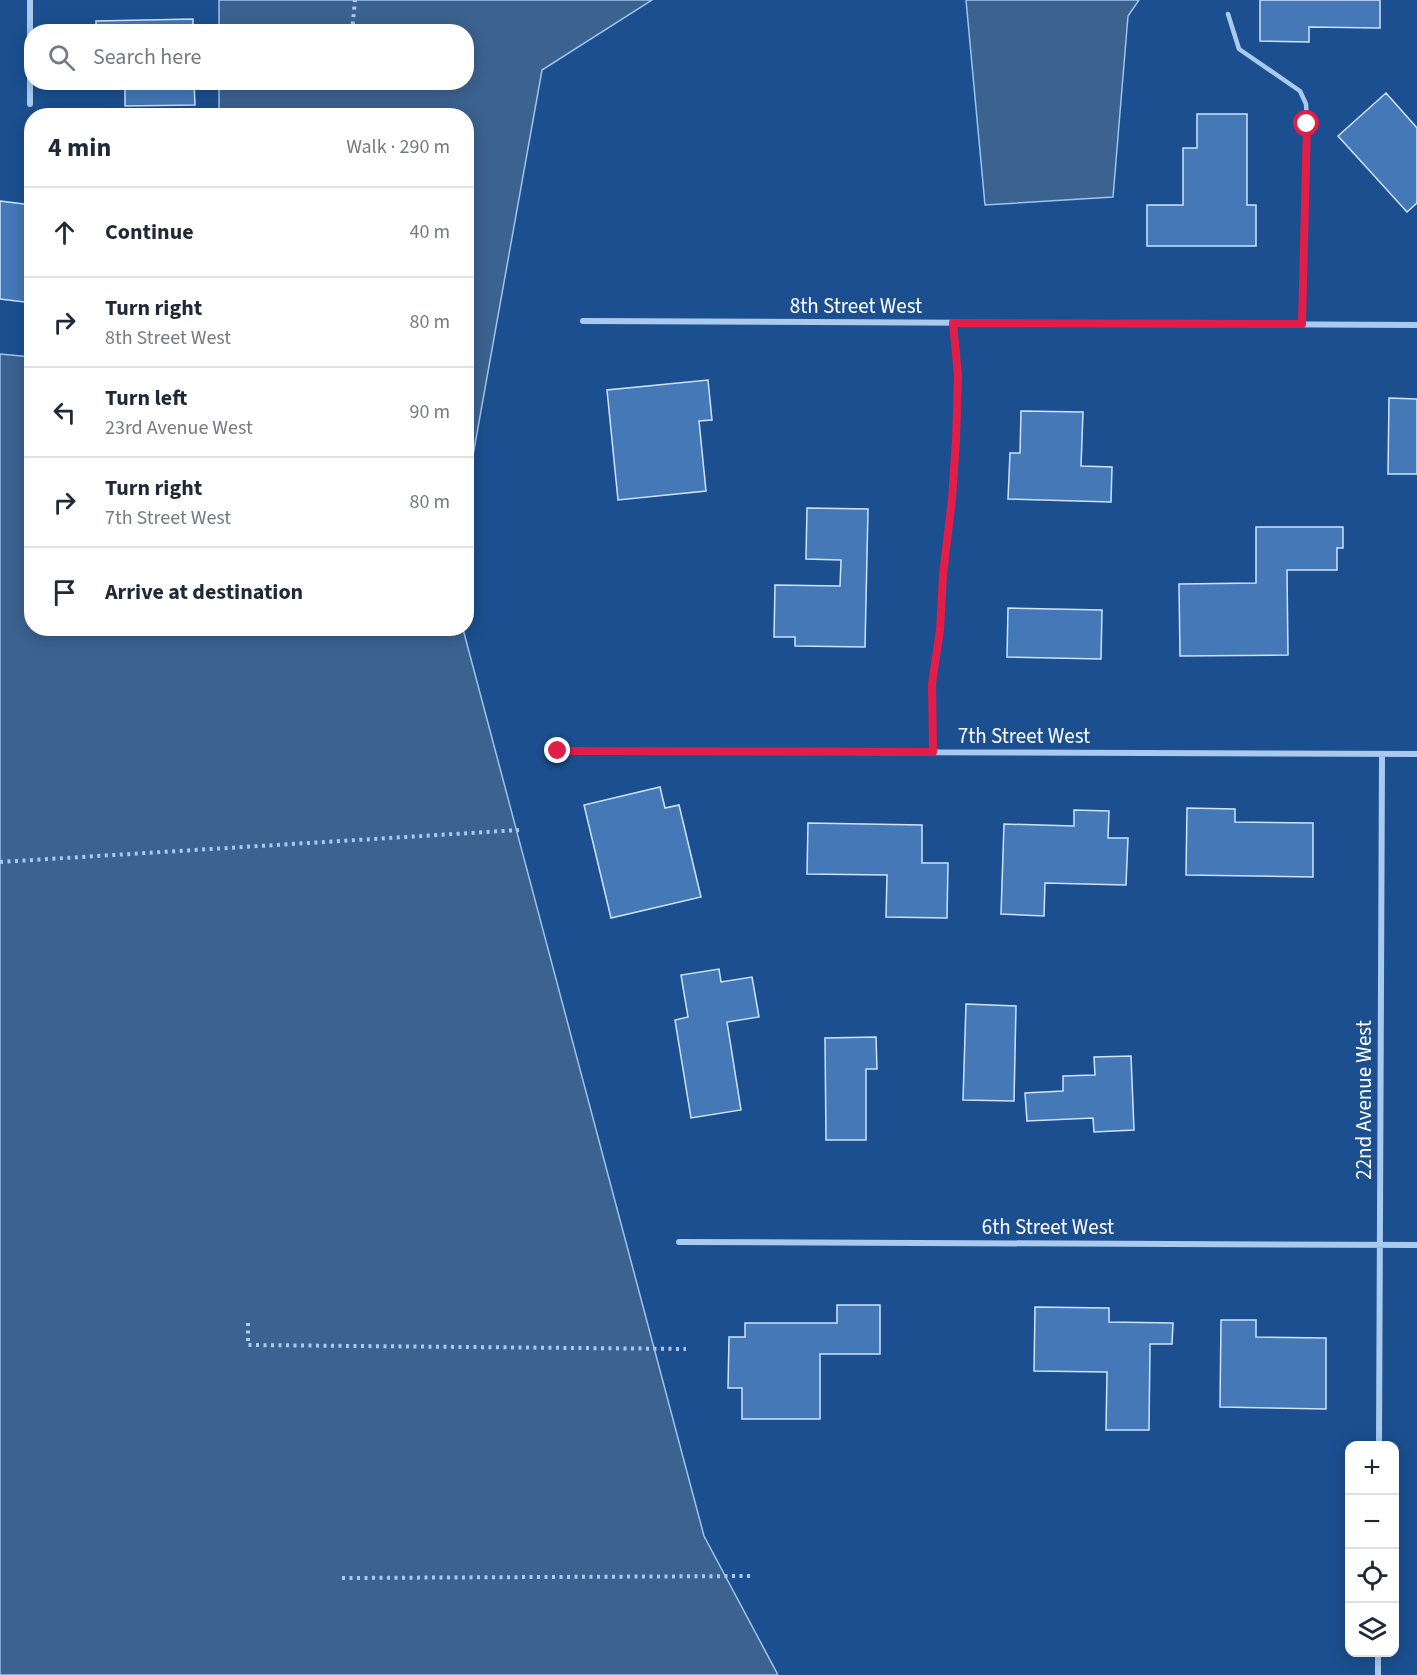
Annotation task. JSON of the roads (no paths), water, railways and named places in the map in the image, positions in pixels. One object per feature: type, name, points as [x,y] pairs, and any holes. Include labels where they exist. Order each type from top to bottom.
[{"type":"street","points":[[30,0],[30,24]]},
{"type":"street","points":[[30,90],[30,104]]},
{"type":"street","name":"8th Street West","points":[[583,321],[1417,325]]},
{"type":"street","points":[[933,752],[932,684],[940,630],[956,440],[958,376],[953,323]]},
{"type":"street","name":"7th Street West","points":[[558,751],[1417,754]]},
{"type":"street","name":"22nd Avenue West","points":[[1379,1441],[1382,754]]},
{"type":"street","name":"6th Street West","points":[[679,1242],[1417,1245]]},
{"type":"street","points":[[1378,1657],[1378,1675]]},
{"type":"lane","points":[[1228,14],[1239,49],[1300,91],[1306,104],[1302,324]]},
{"type":"water","points":[[219,0],[652,0],[542,70],[474,450],[474,108],[219,108],[219,90],[474,90],[474,24],[219,24]]},
{"type":"water","points":[[966,0],[1139,0],[1128,16],[1113,197],[985,205]]},
{"type":"water","points":[[0,354],[24,356],[24,636],[465,636],[704,1536],[778,1675],[0,1675]]}]
